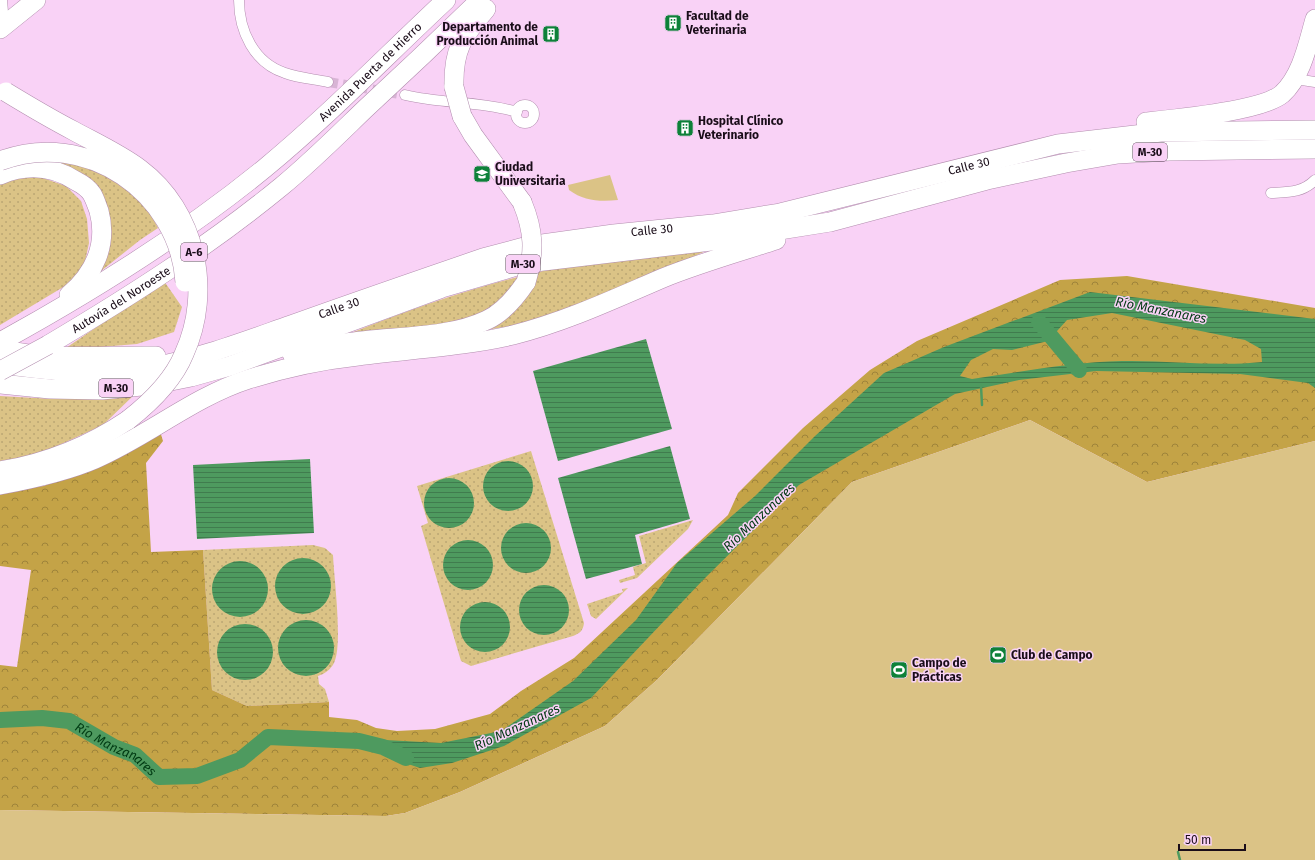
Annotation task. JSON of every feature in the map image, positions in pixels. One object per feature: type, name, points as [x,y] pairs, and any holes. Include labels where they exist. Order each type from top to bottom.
[{"type":"highway","points":[[0,30],[36,0]]},
{"type":"highway","name":"Avenida Puerta de Hierro","points":[[312,126],[446,0]]},
{"type":"highway","name":"Avenida Puerta de Hierro","points":[[329,144],[480,0]]},
{"type":"highway","points":[[230,366],[347,342],[389,340],[467,328],[488,320],[515,298],[526,282],[532,262],[533,247],[528,218],[522,202],[473,135],[462,116],[454,86],[454,68],[463,38],[494,0]]},
{"type":"highway","points":[[1058,144],[1085,130],[1230,110],[1268,103],[1282,94],[1293,81],[1304,56],[1315,19]]},
{"type":"highway","points":[[0,464],[40,454],[79,439],[124,417],[158,395],[181,361],[190,340],[195,323],[199,296],[196,264],[189,237],[180,215],[162,190],[140,169],[3,90]]},
{"type":"highway","name":"Autovía del Noroeste","points":[[3,342],[103,284],[206,214],[266,168],[312,126]]},
{"type":"highway","name":"Calle 30","points":[[0,364],[46,371],[71,372],[102,372],[150,368],[213,352],[483,258],[528,246],[614,234],[713,224],[780,213],[1058,144],[1161,132],[1315,130]]},
{"type":"highway","name":"Autovía del Noroeste","points":[[0,371],[48,345],[154,280],[227,228],[282,186],[329,144]]},
{"type":"highway","name":"Calle 30","points":[[0,384],[50,390],[102,390],[151,385],[191,377],[230,366],[442,288],[527,263],[711,241],[830,222],[987,180],[1066,163],[1118,154],[1169,151],[1315,149]]},
{"type":"highway","points":[[0,161],[18,155],[46,153],[78,156],[99,162],[129,179],[139,187],[158,208],[168,224],[178,245],[184,268],[186,295],[182,322],[174,348],[158,375],[124,417],[101,438],[76,450],[43,461],[0,471]]},
{"type":"highway","points":[[0,175],[27,167],[46,168],[59,172],[83,185],[92,194],[97,205],[102,230],[99,256],[87,278],[78,288],[46,316]]},
{"type":"highway","points":[[987,180],[1031,178],[1073,172]]},
{"type":"highway","points":[[0,485],[44,476],[95,459],[202,400],[250,379],[315,362],[479,342],[513,335],[546,325],[602,304],[665,277],[830,222]]},
{"type":"highway","points":[[0,354],[20,359],[58,362],[128,360],[156,356],[208,341],[465,257],[483,258]]},
{"type":"highway","points":[[3,342],[22,354],[60,357],[156,356]]},
{"type":"street","points":[[0,21],[3,12],[2,0]]},
{"type":"street","points":[[239,0],[239,14],[242,28],[255,52],[265,63],[286,74],[328,82]]},
{"type":"street","points":[[1293,81],[1302,80],[1315,82]]},
{"type":"street","points":[[405,95],[433,100],[496,106],[517,112]]},
{"type":"street","points":[[1271,193],[1296,192],[1309,186],[1315,180]]},
{"type":"shaded area","points":[[69,161],[112,173],[143,198],[158,228],[140,240],[91,279],[101,205],[33,164]]},
{"type":"shaded area","points":[[610,175],[618,200],[605,201],[586,199],[569,190],[568,185]]},
{"type":"shaded area","points":[[37,176],[66,186],[81,201],[87,219],[89,243],[84,266],[70,283],[0,325],[0,183],[13,178]]},
{"type":"shaded area","points":[[708,250],[650,276],[537,322],[452,335],[351,333],[441,300],[533,273],[610,259]]},
{"type":"shaded area","points":[[164,281],[182,307],[174,332],[137,344],[63,350]]},
{"type":"shaded area","points":[[134,395],[103,425],[33,457],[0,461],[0,396],[53,399]]},
{"type":"shaded area","name":"Club de Campo","points":[[1030,420],[1147,482],[1315,441],[1315,860],[0,860],[0,810],[386,816],[405,813],[460,792],[605,726],[657,680],[852,482]]},
{"type":"shaded area","points":[[531,451],[584,626],[578,634],[573,636],[471,666],[461,661],[421,526],[428,523],[417,486]]},
{"type":"shaded area","points":[[693,520],[688,529],[637,578],[620,583],[619,580],[635,575],[633,567],[646,563],[639,536]]},
{"type":"shaded area","points":[[313,545],[325,548],[333,555],[338,627],[337,654],[331,667],[325,673],[318,676],[319,684],[325,689],[329,702],[247,706],[212,690],[203,550]]},
{"type":"shaded area","points":[[628,588],[596,619],[591,616],[587,604],[623,592],[622,589]]},
{"type":"green space","points":[[1127,276],[1315,308],[1315,441],[1147,482],[1030,420],[852,482],[657,680],[605,726],[460,792],[405,813],[386,816],[0,810],[0,665],[17,667],[31,570],[0,566],[0,490],[44,486],[159,428],[163,441],[146,463],[151,552],[203,550],[212,690],[247,706],[329,702],[329,717],[357,720],[376,728],[397,731],[435,729],[490,714],[521,691],[574,658],[728,515],[738,493],[803,428],[870,370],[917,341],[1060,280]]},
{"type":"water","points":[[1090,292],[1315,319],[1315,388],[1308,383],[1240,374],[1096,371],[1019,380],[955,394],[799,485],[703,580],[591,698],[504,746],[452,763],[420,768],[387,757],[385,740],[441,743],[501,731],[573,681],[636,620],[677,563],[755,496],[815,436],[884,373],[944,347]],"holes":[[[1112,313],[1245,340],[1261,349],[1262,362],[1210,364],[1122,361],[1065,365],[972,379],[960,376],[971,360],[993,349],[1012,350],[1048,341],[1067,320]]]},
{"type":"water","points":[[646,339],[672,429],[558,461],[533,371]]},
{"type":"water","points":[[670,446],[690,519],[635,535],[642,564],[586,579],[558,478]]},
{"type":"water","points":[[310,459],[314,533],[197,539],[193,465]]},
{"type":"water","points":[[508,461],[518,463],[526,468],[531,476],[533,486],[531,496],[526,504],[518,509],[508,511],[498,509],[490,504],[485,496],[483,486],[485,476],[490,468],[498,463]]},
{"type":"water","points":[[449,478],[459,480],[467,485],[472,493],[474,503],[472,513],[467,521],[459,526],[449,528],[439,526],[431,521],[426,513],[424,503],[426,493],[431,485],[439,480]]},
{"type":"water","points":[[526,523],[536,525],[544,530],[549,538],[551,548],[549,558],[544,566],[536,571],[526,573],[516,571],[508,566],[503,558],[501,548],[503,538],[508,530],[516,525]]},
{"type":"water","points":[[468,540],[478,542],[486,547],[491,555],[493,565],[491,575],[486,583],[478,588],[468,590],[458,588],[450,583],[445,575],[443,565],[445,555],[450,547],[458,542]]},
{"type":"water","points":[[297,558],[309,558],[323,566],[331,580],[329,597],[323,606],[309,614],[297,614],[287,609],[280,602],[275,592],[275,580],[280,570],[287,563]]},
{"type":"water","points":[[235,561],[245,561],[260,569],[266,578],[268,589],[266,600],[260,609],[245,617],[235,617],[224,612],[217,605],[212,594],[212,584],[217,573],[224,566]]},
{"type":"water","points":[[544,585],[554,587],[562,592],[567,600],[569,610],[567,620],[562,628],[554,633],[544,635],[534,633],[526,628],[521,620],[519,610],[521,600],[526,592],[534,587]]},
{"type":"water","points":[[485,602],[495,604],[503,609],[508,617],[510,627],[508,637],[503,645],[495,650],[485,652],[475,650],[467,645],[462,637],[460,627],[462,617],[467,609],[475,604]]},
{"type":"water","points":[[301,620],[311,620],[326,628],[332,637],[334,648],[332,659],[326,668],[311,676],[301,676],[290,671],[283,664],[278,653],[278,643],[283,632],[290,625]]},
{"type":"water","points":[[239,624],[251,624],[265,632],[273,646],[271,663],[265,672],[251,680],[239,680],[229,675],[222,668],[217,658],[217,646],[222,636],[229,629]]},
{"type":"waterway","name":"Río Manzanares","points":[[1039,322],[1079,370]]},
{"type":"waterway","points":[[981,386],[982,405]]},
{"type":"waterway","name":"Río Manzanares","points":[[0,720],[42,718],[69,721],[114,747],[135,755],[159,777],[197,776],[240,760],[268,737],[359,741],[383,747],[406,758]]},
{"type":"waterway","points":[[1178,852],[1180,860]]},
{"type":"tunnel","points":[[328,82],[405,95]]},
{"type":"place","name":"Facultad de Veterinaria","points":[[673,23]]},
{"type":"place","name":"Departamento de Producción Animal","points":[[551,34]]},
{"type":"place","name":"Hospital Clínico Veterinario","points":[[685,128]]},
{"type":"place","name":"Ciudad Universitaria","points":[[482,174]]},
{"type":"place","name":"Club de Campo","points":[[998,655]]},
{"type":"place","name":"Campo de Prácticas","points":[[899,670]]}]
